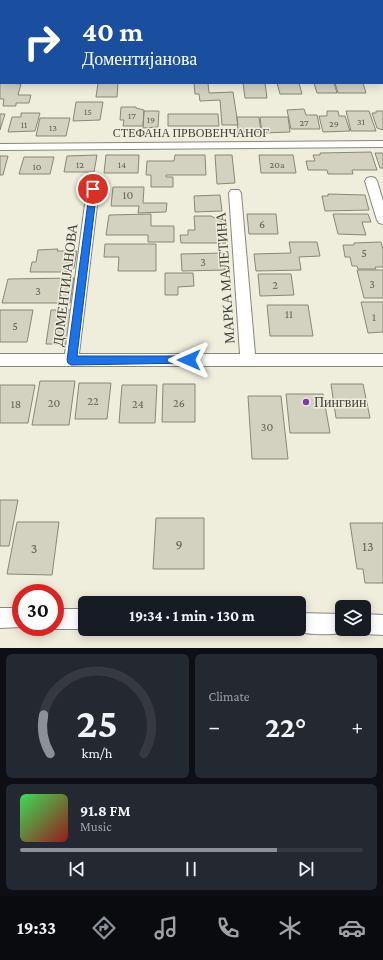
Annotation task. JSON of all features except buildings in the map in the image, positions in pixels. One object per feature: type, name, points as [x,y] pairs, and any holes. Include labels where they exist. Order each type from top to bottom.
[{"type":"street","name":"СТЕФАНА ПРВОВЕНЧАНОГ","points":[[0,147],[383,144]]},
{"type":"street","points":[[371,181],[383,220]]},
{"type":"street","name":"ДОМЕНТИЈАНОВА","points":[[71,360],[93,189]]},
{"type":"street","name":"МАРКА МАЛЕТИНА","points":[[235,193],[248,360]]},
{"type":"street","points":[[0,360],[383,360]]},
{"type":"street","points":[[0,618],[12,618]]},
{"type":"street","points":[[64,619],[78,619]]},
{"type":"street","points":[[306,623],[335,624]]},
{"type":"street","points":[[371,624],[383,625]]},
{"type":"place","name":"Пингвин","points":[[306,402]]},
{"type":"route","points":[[93,189],[71,360],[189,360]]}]
